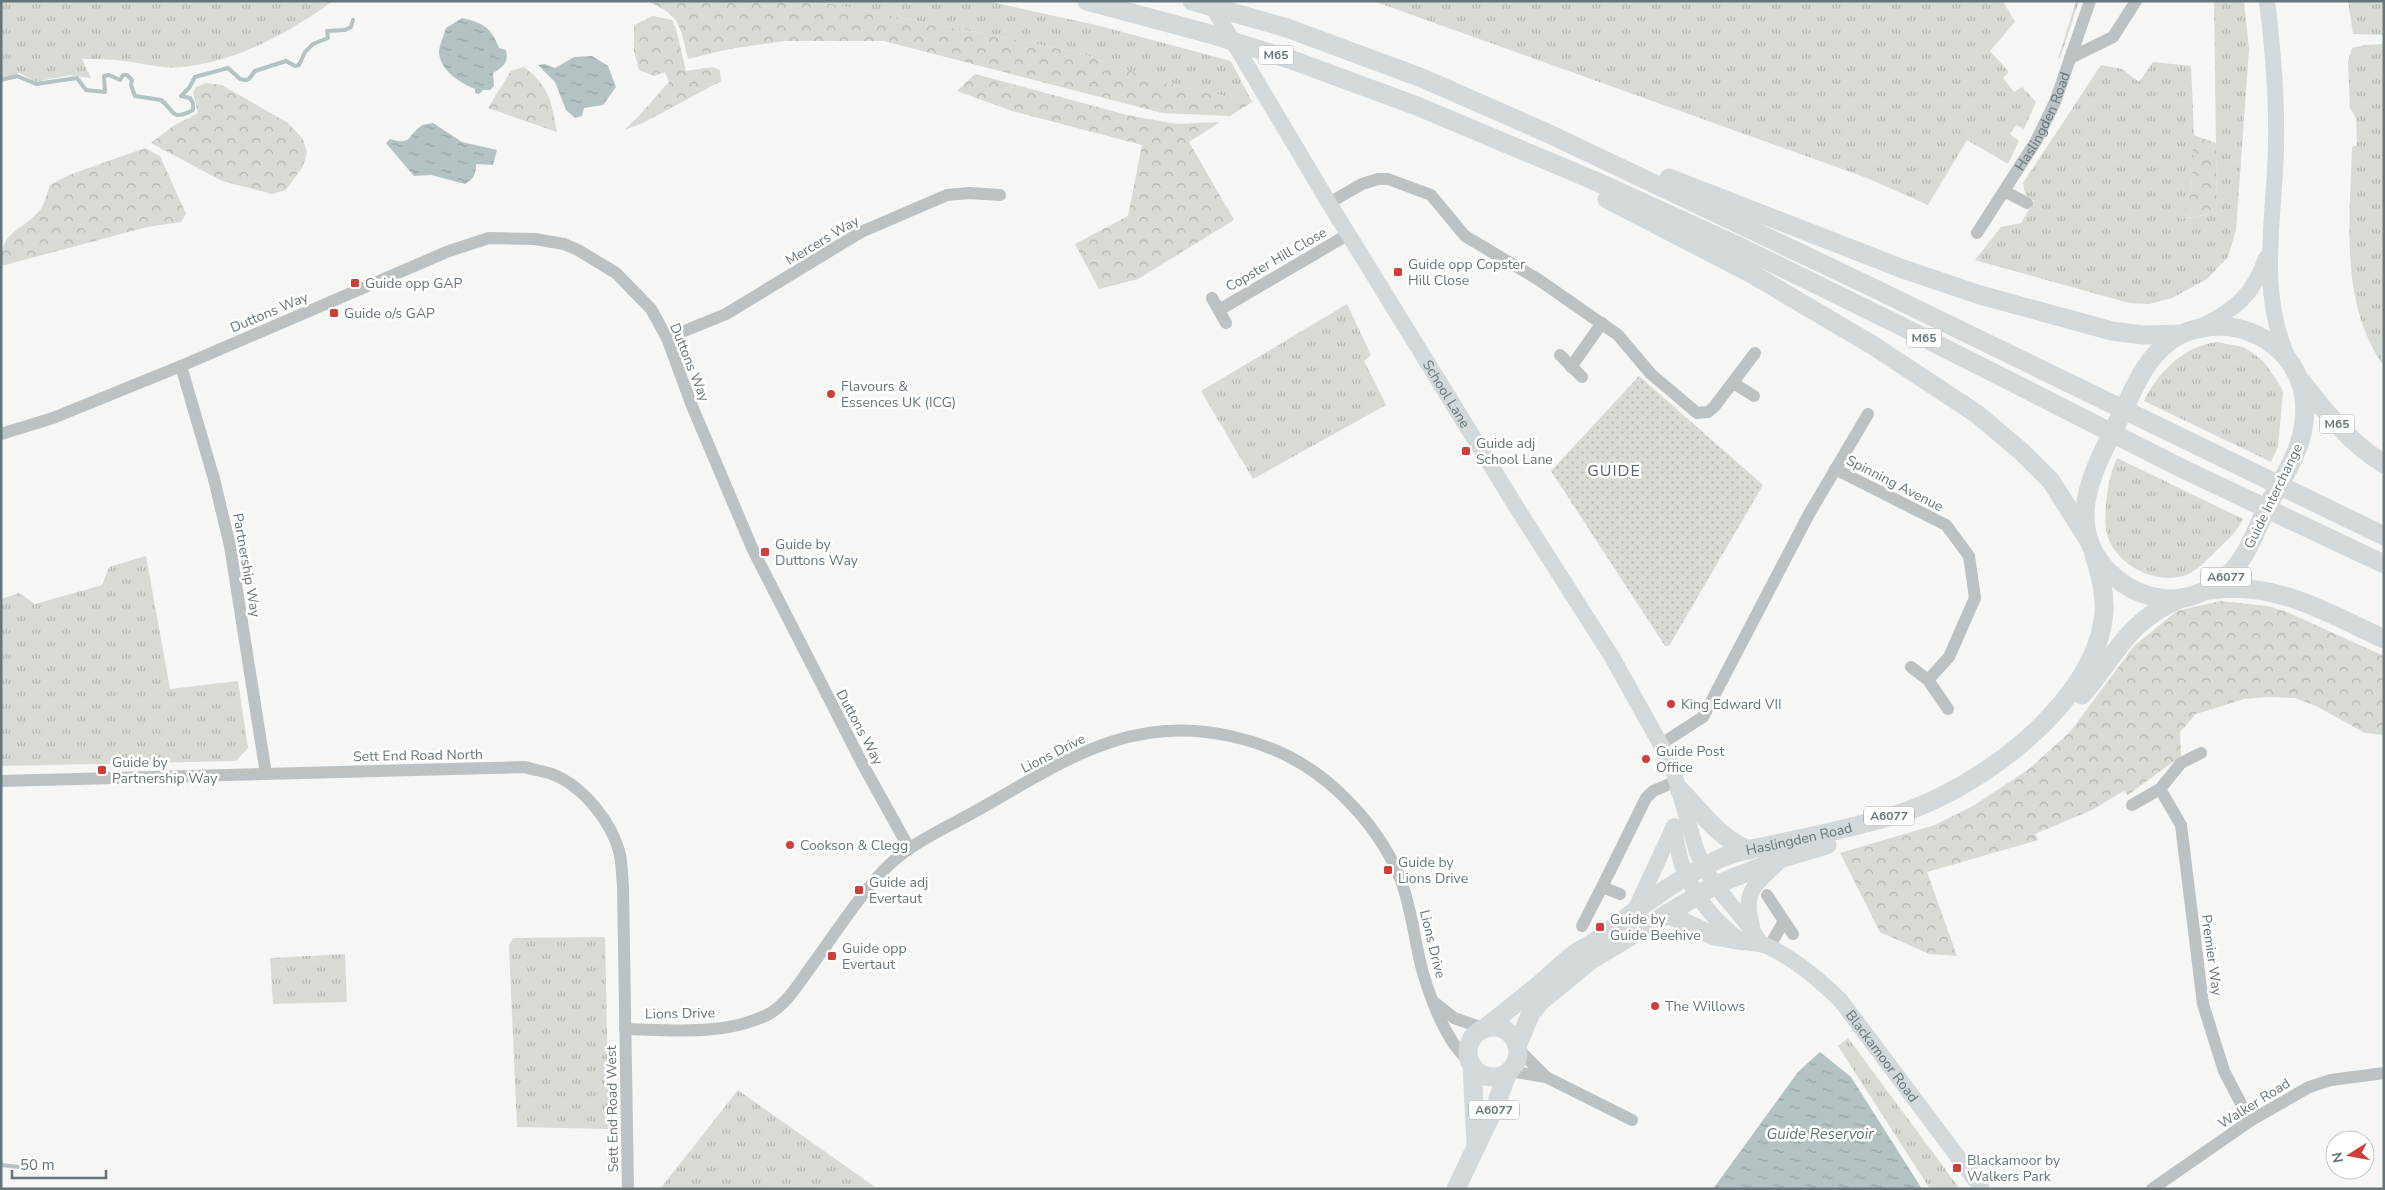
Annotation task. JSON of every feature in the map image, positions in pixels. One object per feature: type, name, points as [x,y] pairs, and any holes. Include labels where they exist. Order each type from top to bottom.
[{"type":"highway","name":"M65","points":[[1087,1],[1210,34],[1371,88],[1594,180],[1738,246],[1899,325],[2183,469],[2384,564]]},
{"type":"highway","name":"M65","points":[[1192,1],[1287,28],[1422,78],[1545,132],[1864,283],[2384,536]]},
{"type":"highway","points":[[1459,124],[1752,274],[1874,346],[1961,404],[2022,452],[2051,481],[2091,548],[2111,574],[2132,589],[2157,597],[2190,595],[2228,588],[2273,591],[2298,599],[2384,639]]},
{"type":"highway","points":[[1545,132],[1648,169],[1903,270],[1980,295],[2112,331],[2143,335],[2181,334]]},
{"type":"highway","name":"Guide Interchange","points":[[2091,548],[2086,531],[2086,501],[2090,482],[2139,380],[2159,349],[2181,334],[2199,328],[2230,326],[2250,330],[2272,343],[2288,358],[2298,377],[2304,418],[2300,440],[2246,553],[2229,575],[2221,581],[2190,595]]},
{"type":"highway","name":"M65","points":[[2298,377],[2344,432],[2384,464]]},
{"type":"highway","name":"Haslingden Road","points":[[1484,1028],[1571,957],[1595,942],[1636,908],[1671,884],[1720,858],[1836,831],[1900,813],[1951,791],[1980,775],[2015,750],[2051,716],[2072,690],[2093,654],[2099,639],[2104,611],[2103,586],[2091,548]]},
{"type":"highway","name":"Haslingden Road","points":[[1517,1048],[1531,1013],[1550,993],[1591,960],[1707,890],[1783,858],[1895,824],[1955,801],[1988,783],[2037,744],[2056,724],[2092,683],[2132,629],[2154,612],[2190,595]]},
{"type":"highway","points":[[1678,785],[1724,836],[1737,846],[1750,850]]},
{"type":"highway","points":[[1667,914],[1714,936],[1756,941]]},
{"type":"highway","points":[[1484,1028],[1492,1026],[1505,1030],[1513,1037],[1517,1048]]},
{"type":"highway","name":"A6077","points":[[1476,1147],[1471,1064],[1468,1057],[1469,1044],[1474,1035],[1484,1028]]},
{"type":"highway","name":"A6077","points":[[1456,1189],[1495,1107],[1508,1071],[1516,1060],[1517,1048]]},
{"type":"highway","points":[[1471,1064],[1479,1072],[1487,1076],[1498,1076],[1508,1071]]},
{"type":"main road","name":"School Lane","points":[[1209,1],[1348,234],[1517,508],[1612,657],[1661,744],[1678,785],[1697,852],[1696,871]]},
{"type":"main road","points":[[2267,1],[2274,67],[2276,142],[2273,214],[2269,248],[2271,306],[2278,333],[2288,358]]},
{"type":"main road","points":[[2199,328],[2233,309],[2246,296],[2257,281],[2269,248]]},
{"type":"main road","points":[[1678,785],[1674,827],[1682,864],[1696,871]]},
{"type":"main road","points":[[1636,908],[1674,827]]},
{"type":"main road","points":[[1756,941],[1748,911],[1749,896],[1756,883],[1783,858]]},
{"type":"main road","name":"Blackamoor Road","points":[[1696,871],[1707,890],[1717,918],[1794,961],[1818,978],[1841,1001],[1982,1189]]},
{"type":"street","name":"Haslingden Road","points":[[1977,233],[2036,141],[2055,102],[2090,1]]},
{"type":"street","points":[[2070,58],[2113,37],[2136,1]]},
{"type":"street","points":[[1329,203],[1362,184],[1378,178],[1388,179],[1425,192],[1435,198],[1466,236],[1539,280],[1602,322],[1622,339],[1651,374],[1693,411],[1703,413],[1711,410],[1755,353]]},
{"type":"street","points":[[2004,190],[2026,203]]},
{"type":"street","name":"Mercers Way","points":[[667,338],[726,314],[861,232],[947,195],[969,193],[1000,195]]},
{"type":"street","name":"Copster Hill Close","points":[[1219,310],[1348,234]]},
{"type":"street","name":"Duttons Way","points":[[1,434],[54,418],[368,287],[408,267],[489,238],[535,239],[564,244],[578,250],[622,279],[651,309],[667,338],[692,406],[753,550],[863,765],[908,848]]},
{"type":"street","name":"Copster Hill Close","points":[[1212,298],[1226,323]]},
{"type":"street","points":[[1571,367],[1602,322]]},
{"type":"street","points":[[1560,355],[1582,378]]},
{"type":"street","name":"Partnership Way","points":[[181,366],[214,479],[230,546],[266,774]]},
{"type":"street","points":[[1733,383],[1754,396]]},
{"type":"street","points":[[1661,744],[1703,717],[1834,468],[1868,414]]},
{"type":"street","name":"Spinning Avenue","points":[[1834,468],[1946,525],[1969,556],[1975,598],[1948,657],[1928,680]]},
{"type":"street","points":[[1911,667],[1928,680],[1948,709]]},
{"type":"street","name":"Lions Drive","points":[[625,1029],[699,1031],[738,1025],[769,1014],[792,993],[882,871],[908,848],[1068,760],[1111,742],[1148,734],[1195,730],[1233,735],[1267,747],[1304,766],[1338,791],[1374,833],[1399,877],[1408,905],[1423,972],[1434,1001],[1449,1036],[1471,1064]]},
{"type":"street","points":[[2132,805],[2160,789],[2181,763],[2201,753]]},
{"type":"street","name":"Sett End Road North","points":[[1,781],[525,767],[553,775],[576,788],[596,809],[609,828],[620,854],[623,886],[625,1029]]},
{"type":"street","points":[[1582,926],[1646,798],[1653,791],[1678,785]]},
{"type":"street","name":"Premier Way","points":[[2160,789],[2180,826],[2203,1004],[2224,1071],[2250,1121]]},
{"type":"street","points":[[1602,887],[1620,894]]},
{"type":"street","points":[[1767,895],[1793,934]]},
{"type":"street","points":[[1756,941],[1784,921]]},
{"type":"street","name":"Lions Drive","points":[[1434,1001],[1454,1018],[1484,1028]]},
{"type":"street","name":"Sett End Road West","points":[[625,1029],[628,1189]]},
{"type":"street","points":[[1517,1048],[1546,1077]]},
{"type":"street","points":[[1508,1071],[1546,1077],[1632,1120]]},
{"type":"street","name":"Walker Road","points":[[2152,1189],[2250,1121],[2309,1087],[2331,1080],[2384,1072]]},
{"type":"green space","points":[[1,1],[333,1],[280,35],[222,59],[181,67],[159,67],[114,60],[82,59],[91,78],[70,75],[35,82],[20,73],[1,78]]},
{"type":"green space","points":[[646,1],[816,1],[1076,52],[1165,83],[1252,102],[1230,116],[1162,113],[884,41],[785,41],[729,49],[688,59],[677,22],[666,11]]},
{"type":"green space","points":[[816,1],[987,1],[1100,26],[1231,61],[1252,102],[1165,83],[1076,52]]},
{"type":"green space","points":[[1373,1],[2003,1],[2015,22],[1990,51],[2009,72],[2003,78],[2014,92],[2022,87],[2036,102],[2024,129],[2016,125],[2010,134],[2019,141],[2008,164],[1967,140],[1928,205],[1867,178]]},
{"type":"green space","points":[[2076,1],[2079,1],[2060,58],[2058,59]]},
{"type":"green space","points":[[2214,1],[2244,1],[2249,49],[2236,230],[2228,257],[2207,279],[2172,298],[2149,304],[2129,303],[1975,260],[2001,227],[2021,223],[2034,201],[2025,194],[2023,183],[2101,65],[2122,69],[2139,82],[2153,62],[2191,66],[2193,168],[2187,206],[2180,219],[2217,213]]},
{"type":"green space","points":[[2348,1],[2384,1],[2384,35],[2353,34]]},
{"type":"green space","points":[[653,16],[672,20],[686,71],[712,67],[720,70],[721,81],[641,124],[624,130],[669,82],[665,72],[654,76],[639,70],[634,51],[634,25]]},
{"type":"green space","points":[[2384,44],[2384,366],[2370,341],[2360,315],[2350,260],[2352,147],[2357,145],[2356,118],[2350,108],[2348,62],[2352,48]]},
{"type":"green space","points":[[524,67],[539,81],[548,95],[557,132],[488,108],[511,71]]},
{"type":"green space","points":[[975,74],[1127,115],[1177,124],[1220,122],[1189,142],[1234,220],[1138,279],[1099,289],[1075,244],[1128,216],[1142,145],[1012,111],[957,91]]},
{"type":"green space","points":[[206,83],[222,85],[288,123],[303,139],[307,153],[303,166],[286,190],[272,194],[222,181],[151,143],[173,126],[198,113],[193,92],[196,87]]},
{"type":"green space","points":[[2193,135],[2216,143],[2217,213],[2179,219],[2188,201],[2192,179]]},
{"type":"green space","points":[[145,148],[160,156],[186,214],[181,222],[147,227],[1,266],[4,245],[8,238],[40,210],[50,185],[69,175]]},
{"type":"green space","points":[[1347,304],[1371,355],[1364,361],[1386,405],[1253,479],[1201,391]]},
{"type":"green space","points":[[2217,342],[2243,347],[2253,353],[2264,362],[2283,392],[2278,447],[2271,462],[2144,401],[2157,380],[2173,362],[2205,344]]},
{"type":"green space","points":[[1639,376],[1763,485],[1669,646],[1665,646],[1551,471]]},
{"type":"green space","points":[[2117,458],[2243,519],[2227,540],[2201,566],[2192,572],[2172,578],[2150,575],[2140,571],[2121,558],[2109,540],[2107,532],[2108,487]]},
{"type":"green space","points":[[146,556],[170,689],[238,681],[248,748],[236,761],[1,766],[1,599],[19,593],[35,604],[102,585],[109,567]]},
{"type":"green space","points":[[2220,601],[2268,606],[2287,612],[2384,656],[2384,735],[2365,733],[2316,706],[2295,698],[2268,697],[2244,699],[2196,714],[2180,732],[2181,756],[2128,795],[2124,791],[2092,810],[2035,834],[2038,840],[1927,872],[1957,956],[1929,954],[1880,932],[1840,853],[1935,825],[1973,806],[2029,769],[2070,732],[2134,646],[2177,611]]},
{"type":"green space","points":[[605,937],[609,1129],[517,1127],[509,946],[513,938]]},
{"type":"green space","points":[[345,954],[347,1002],[273,1004],[270,958]]},
{"type":"green space","points":[[1848,1038],[1960,1189],[1930,1189],[1838,1046]]},
{"type":"green space","points":[[738,1090],[875,1187],[660,1189]]},
{"type":"water","points":[[462,18],[481,24],[493,35],[499,48],[506,50],[506,61],[500,69],[493,73],[494,86],[490,90],[483,90],[479,94],[475,93],[475,89],[451,75],[440,58],[439,51],[446,28]]},
{"type":"water","points":[[592,56],[608,66],[616,87],[603,105],[584,108],[582,116],[575,118],[566,110],[555,82],[538,65],[545,64],[555,68],[574,57]]},
{"type":"water","points":[[433,123],[462,142],[497,150],[493,165],[476,164],[474,176],[465,184],[431,175],[414,176],[386,143],[390,139],[406,141],[421,126]]},
{"type":"water","name":"Guide Reservoir","points":[[1820,1052],[1851,1077],[1922,1189],[1713,1189],[1798,1072]]},
{"type":"waterway","points":[[1,80],[17,76],[36,84],[77,78],[86,90],[105,92],[104,76],[109,75],[120,80],[123,75],[127,75],[132,80],[131,85],[135,96],[161,100],[176,115],[180,115],[193,110],[193,103],[190,98],[181,96],[189,88],[195,77],[228,68],[240,79],[245,80],[249,79],[255,71],[286,61],[295,66],[299,65],[305,52],[313,44],[328,38],[327,31],[345,30],[351,27],[353,20]]},
{"type":"waterway","points":[[1,1165],[20,1167]]},
{"type":"place","name":"Guide opp Copster Hill Close","points":[[1398,272]]},
{"type":"place","name":"Guide opp GAP","points":[[355,283]]},
{"type":"place","name":"Guide o/s GAP","points":[[334,313]]},
{"type":"place","name":"Flavours & Essences UK (ICG)","points":[[831,394]]},
{"type":"place","name":"Guide adj School Lane","points":[[1466,451]]},
{"type":"place","name":"Guide by Duttons Way","points":[[765,552]]},
{"type":"place","name":"King Edward VII","points":[[1671,704]]},
{"type":"place","name":"Guide Post Office","points":[[1646,759]]},
{"type":"place","name":"Guide by Partnership Way","points":[[102,770]]},
{"type":"place","name":"Cookson & Clegg","points":[[790,845]]},
{"type":"place","name":"Guide by Lions Drive","points":[[1388,870]]},
{"type":"place","name":"Guide adj Evertaut","points":[[859,890]]},
{"type":"place","name":"Guide by Guide Beehive","points":[[1600,927]]},
{"type":"place","name":"Guide opp Evertaut","points":[[832,956]]},
{"type":"place","name":"The Willows","points":[[1655,1006]]},
{"type":"place","name":"Blackamoor by Walkers Park","points":[[1957,1168]]},
{"type":"district","name":"GUIDE","points":[[1614,470]]}]
